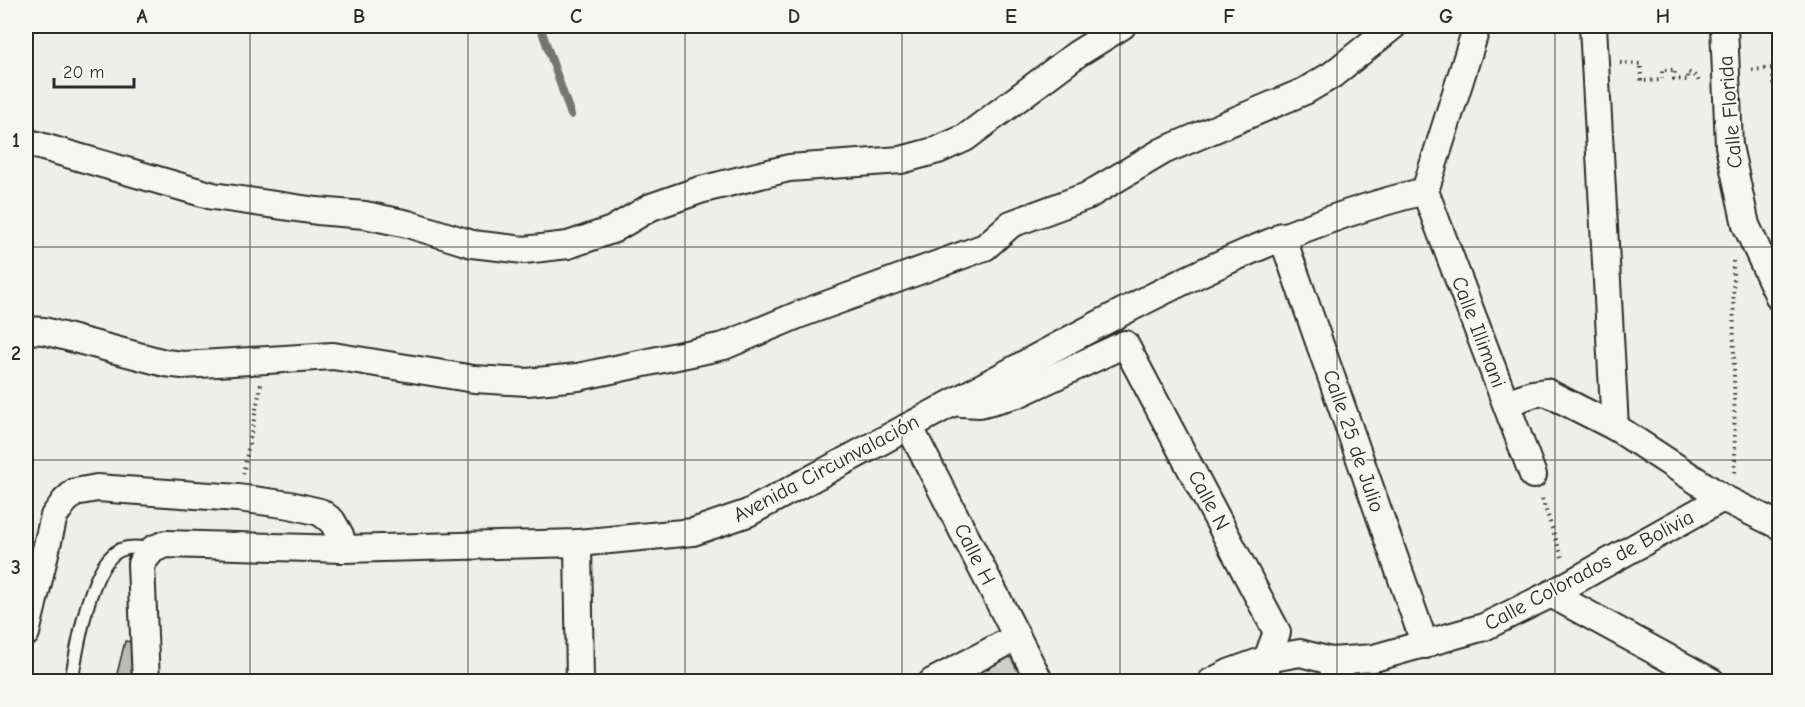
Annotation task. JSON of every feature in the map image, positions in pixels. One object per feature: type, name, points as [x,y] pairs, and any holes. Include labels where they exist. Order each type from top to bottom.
[{"type":"street","points":[[26,142],[213,196],[316,211],[365,215],[408,224],[472,244],[524,250],[568,245],[612,230],[651,207],[700,190],[789,168],[901,160],[938,150],[965,138],[1077,54],[1122,26]]},
{"type":"street","points":[[26,330],[44,331],[165,363],[183,365],[333,356],[474,379],[527,382],[578,376],[724,346],[798,315],[985,247],[1011,224],[1087,196],[1162,151],[1305,91],[1332,75],[1394,26]]},
{"type":"street","points":[[1425,191],[1477,26]]},
{"type":"street","points":[[1593,26],[1615,427]]},
{"type":"street","name":"Calle Florida","points":[[1724,26],[1729,146],[1746,225],[1779,299]]},
{"type":"street","name":"Avenida Circunvalación","points":[[153,549],[166,544],[344,549],[578,543],[693,532],[748,513],[951,403],[1222,261],[1282,236],[1374,203],[1425,191]]},
{"type":"street","name":"Calle Illimani","points":[[1425,191],[1533,475]]},
{"type":"street","name":"Calle 25 de Julio","points":[[1282,236],[1425,645]]},
{"type":"street","name":"Calle N","points":[[951,403],[980,404],[1018,394],[1125,344],[1277,632],[1266,670]]},
{"type":"street","points":[[1506,403],[1546,392],[1615,427],[1723,498],[1779,526]]},
{"type":"street","name":"Calle H","points":[[909,426],[1040,681]]},
{"type":"street","points":[[26,633],[54,516],[75,492],[97,488],[238,498],[290,505],[320,512],[332,521],[340,535],[344,549]]},
{"type":"street","name":"Calle Colorados de Bolivia","points":[[1211,681],[1231,672],[1266,670],[1300,653],[1338,671],[1374,658],[1485,627],[1562,589],[1723,498]]},
{"type":"street","points":[[578,543],[580,681]]},
{"type":"street","points":[[146,681],[141,564],[153,549]]},
{"type":"street","points":[[1562,589],[1712,681]]},
{"type":"street","points":[[932,681],[1017,637]]},
{"type":"lane","points":[[71,681],[84,613],[96,582],[107,562],[118,551],[132,547],[153,549]]},
{"type":"path","points":[[1594,75],[1609,76],[1608,62],[1641,64],[1641,81],[1662,80],[1662,70],[1675,70],[1674,79],[1688,80],[1688,72],[1697,77],[1701,86],[1719,84],[1726,73],[1773,68],[1773,83],[1779,83]]},
{"type":"path","points":[[1723,498],[1736,473],[1733,250],[1736,240],[1746,225]]},
{"type":"path","points":[[238,498],[266,360]]},
{"type":"path","points":[[1533,475],[1562,589]]},
{"type":"shaded area","points":[[1010,657],[1023,681],[963,681]]},
{"type":"building","points":[[125,641],[138,643],[136,682],[115,682]]},
{"type":"waterway","points":[[540,26],[571,115]]}]
